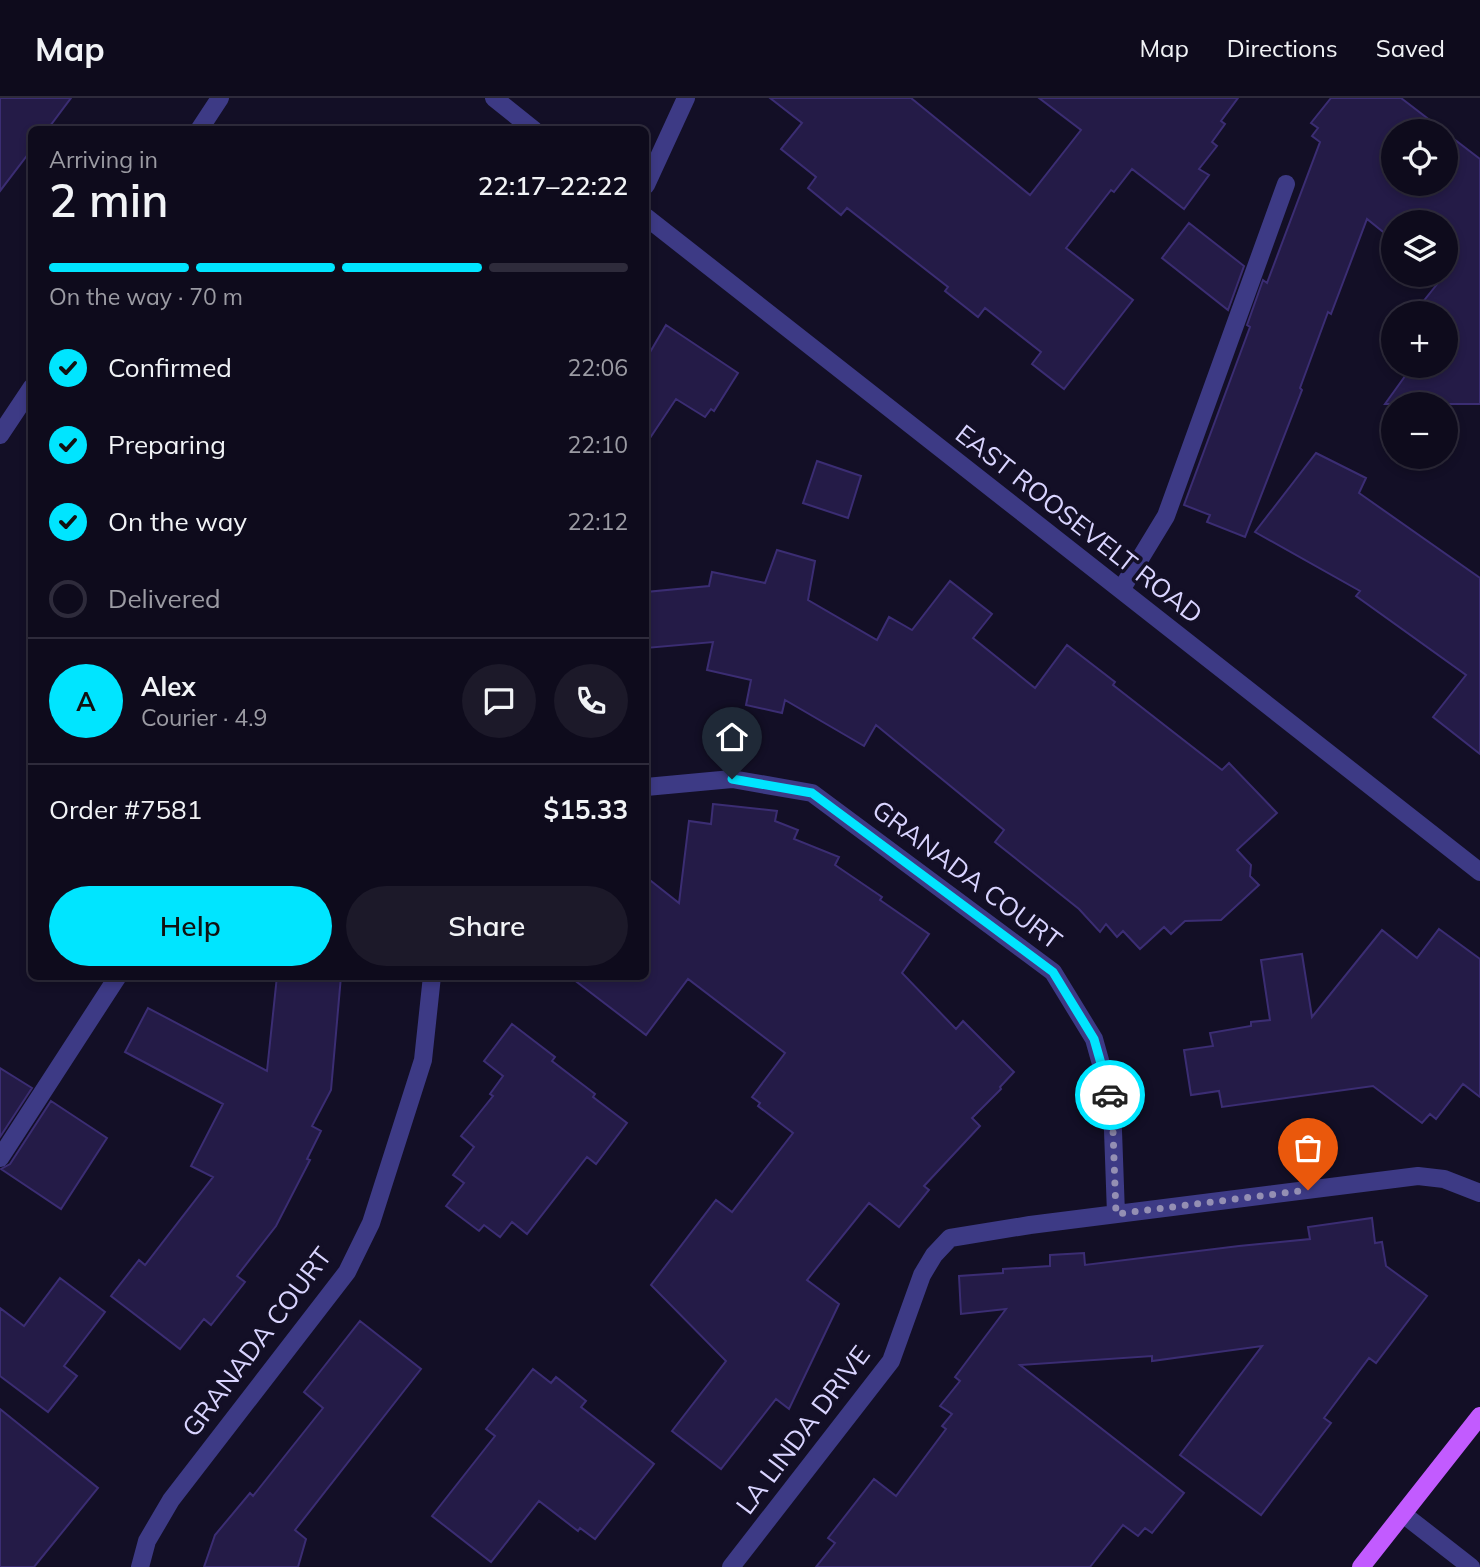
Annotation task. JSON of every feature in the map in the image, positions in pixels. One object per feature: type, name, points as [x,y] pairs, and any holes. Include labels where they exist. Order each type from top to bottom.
[{"type":"main road","points":[[1361,1567],[1480,1416]]},
{"type":"street","points":[[202,126],[220,98]]},
{"type":"street","points":[[494,98],[529,126]]},
{"type":"street","points":[[649,178],[686,98]]},
{"type":"street","points":[[1121,590],[1166,516],[1286,184]]},
{"type":"street","name":"EAST ROOSEVELT ROAD","points":[[649,219],[1480,872]]},
{"type":"street","points":[[0,435],[28,393]]},
{"type":"street","name":"GRANADA COURT","points":[[649,787],[732,779],[812,793],[1053,972],[1094,1039],[1112,1103],[1116,1214]]},
{"type":"street","points":[[0,1158],[115,980]]},
{"type":"street","name":"GRANADA COURT","points":[[140,1567],[147,1541],[171,1500],[347,1272],[371,1223],[423,1060],[432,980]]},
{"type":"street","name":"LA LINDA DRIVE","points":[[731,1567],[891,1361],[922,1275],[934,1255],[950,1238],[1418,1176],[1444,1180],[1480,1193]]},
{"type":"street","points":[[1403,1514],[1471,1567]]},
{"type":"building","points":[[0,98],[71,98],[50,126],[28,126],[28,154],[0,191]]},
{"type":"building","points":[[770,98],[911,98],[1030,195],[1081,130],[1039,98],[1238,98],[1221,121],[1225,124],[1212,142],[1217,146],[1199,169],[1209,175],[1184,209],[1132,169],[1114,192],[1111,190],[1066,248],[1133,300],[1064,389],[1032,364],[1041,352],[985,308],[978,317],[945,291],[948,287],[847,208],[841,215],[808,188],[816,177],[781,149],[802,123]]},
{"type":"building","points":[[1331,98],[1401,98],[1428,119],[1381,119],[1381,196],[1458,196],[1458,142],[1480,159],[1480,404],[1458,404],[1458,392],[1394,392],[1404,378],[1458,378],[1458,301],[1424,301],[1435,287],[1458,287],[1458,210],[1381,210],[1381,230],[1367,219],[1331,314],[1328,312],[1300,388],[1302,390],[1245,537],[1207,522],[1210,515],[1184,505],[1250,327],[1247,325],[1263,280],[1267,283],[1320,142],[1312,136],[1318,128],[1311,123]]},
{"type":"building","points":[[1189,223],[1244,266],[1228,310],[1162,258]]},
{"type":"building","points":[[666,325],[738,373],[714,411],[711,409],[705,417],[676,399],[649,440],[649,354]]},
{"type":"building","points":[[1316,453],[1366,478],[1359,493],[1480,578],[1480,754],[1433,717],[1466,675],[1356,596],[1360,591],[1255,532]]},
{"type":"building","points":[[817,461],[861,476],[848,518],[803,503]]},
{"type":"building","points":[[777,550],[815,561],[808,600],[877,640],[889,617],[912,630],[950,581],[992,614],[973,638],[1035,688],[1067,645],[1115,682],[1113,685],[1222,770],[1229,763],[1277,813],[1237,850],[1251,865],[1250,876],[1259,885],[1221,920],[1185,921],[1171,934],[1164,927],[1140,949],[1123,931],[1117,937],[1106,924],[1100,932],[1079,909],[995,842],[1004,830],[876,725],[864,746],[785,700],[782,713],[746,705],[751,680],[707,670],[713,642],[649,648],[649,592],[709,586],[712,572],[765,583]]},
{"type":"building","points":[[713,804],[777,811],[775,821],[798,830],[794,839],[839,857],[835,865],[929,934],[902,973],[956,1029],[963,1021],[1014,1072],[972,1118],[980,1126],[924,1186],[929,1190],[899,1227],[869,1203],[807,1280],[839,1304],[789,1409],[776,1399],[721,1469],[672,1431],[726,1361],[651,1285],[716,1200],[732,1212],[793,1133],[758,1106],[760,1103],[752,1097],[785,1053],[688,979],[646,1035],[574,980],[649,980],[649,879],[679,903],[689,821],[711,824]]},
{"type":"building","points":[[1439,929],[1480,959],[1480,1097],[1463,1084],[1436,1119],[1430,1114],[1422,1123],[1373,1086],[1222,1107],[1219,1091],[1191,1095],[1184,1050],[1213,1046],[1210,1033],[1270,1020],[1261,960],[1302,954],[1312,1017],[1382,930],[1417,958]]},
{"type":"building","points":[[277,980],[341,980],[331,1090],[312,1126],[321,1131],[307,1159],[310,1160],[276,1226],[237,1276],[245,1282],[211,1325],[204,1319],[180,1349],[111,1296],[139,1260],[145,1265],[213,1177],[191,1166],[223,1104],[125,1052],[148,1008],[267,1071]]},
{"type":"building","points":[[512,1024],[555,1057],[552,1061],[627,1123],[596,1164],[587,1157],[527,1234],[512,1222],[500,1237],[484,1225],[479,1231],[446,1206],[464,1183],[453,1175],[474,1147],[461,1136],[493,1096],[490,1094],[503,1076],[484,1061]]},
{"type":"building","points":[[0,1068],[32,1088],[0,1137]]},
{"type":"building","points":[[51,1101],[107,1138],[61,1209],[1,1169],[10,1164]]},
{"type":"building","points":[[1372,1218],[1375,1243],[1382,1242],[1386,1266],[1427,1296],[1376,1363],[1369,1358],[1324,1418],[1331,1423],[1261,1515],[1180,1455],[1262,1346],[1152,1361],[1152,1356],[1020,1365],[1184,1493],[1152,1533],[1145,1528],[1138,1536],[1123,1525],[1090,1567],[816,1567],[835,1543],[828,1538],[874,1479],[896,1496],[946,1429],[942,1426],[952,1414],[940,1406],[960,1381],[955,1377],[1006,1309],[961,1314],[959,1276],[1003,1273],[1003,1269],[1050,1266],[1050,1255],[1084,1253],[1085,1265],[1310,1239],[1308,1227]]},
{"type":"building","points":[[60,1278],[105,1312],[64,1366],[77,1376],[48,1412],[0,1376],[0,1308],[24,1326]]},
{"type":"building","points":[[360,1321],[421,1369],[295,1530],[306,1539],[298,1567],[204,1567],[215,1535],[250,1493],[253,1496],[323,1408],[304,1392]]},
{"type":"building","points":[[533,1369],[551,1383],[556,1377],[586,1401],[581,1407],[654,1464],[595,1539],[580,1528],[578,1531],[539,1501],[491,1562],[432,1516],[495,1436],[486,1429]]},
{"type":"building","points":[[0,1409],[98,1488],[34,1567],[0,1567]]},
{"type":"way so far","points":[[1110,1095],[1116,1214],[1308,1190]]},
{"type":"route","points":[[732,779],[812,793],[1053,972],[1094,1039],[1110,1095]]}]
